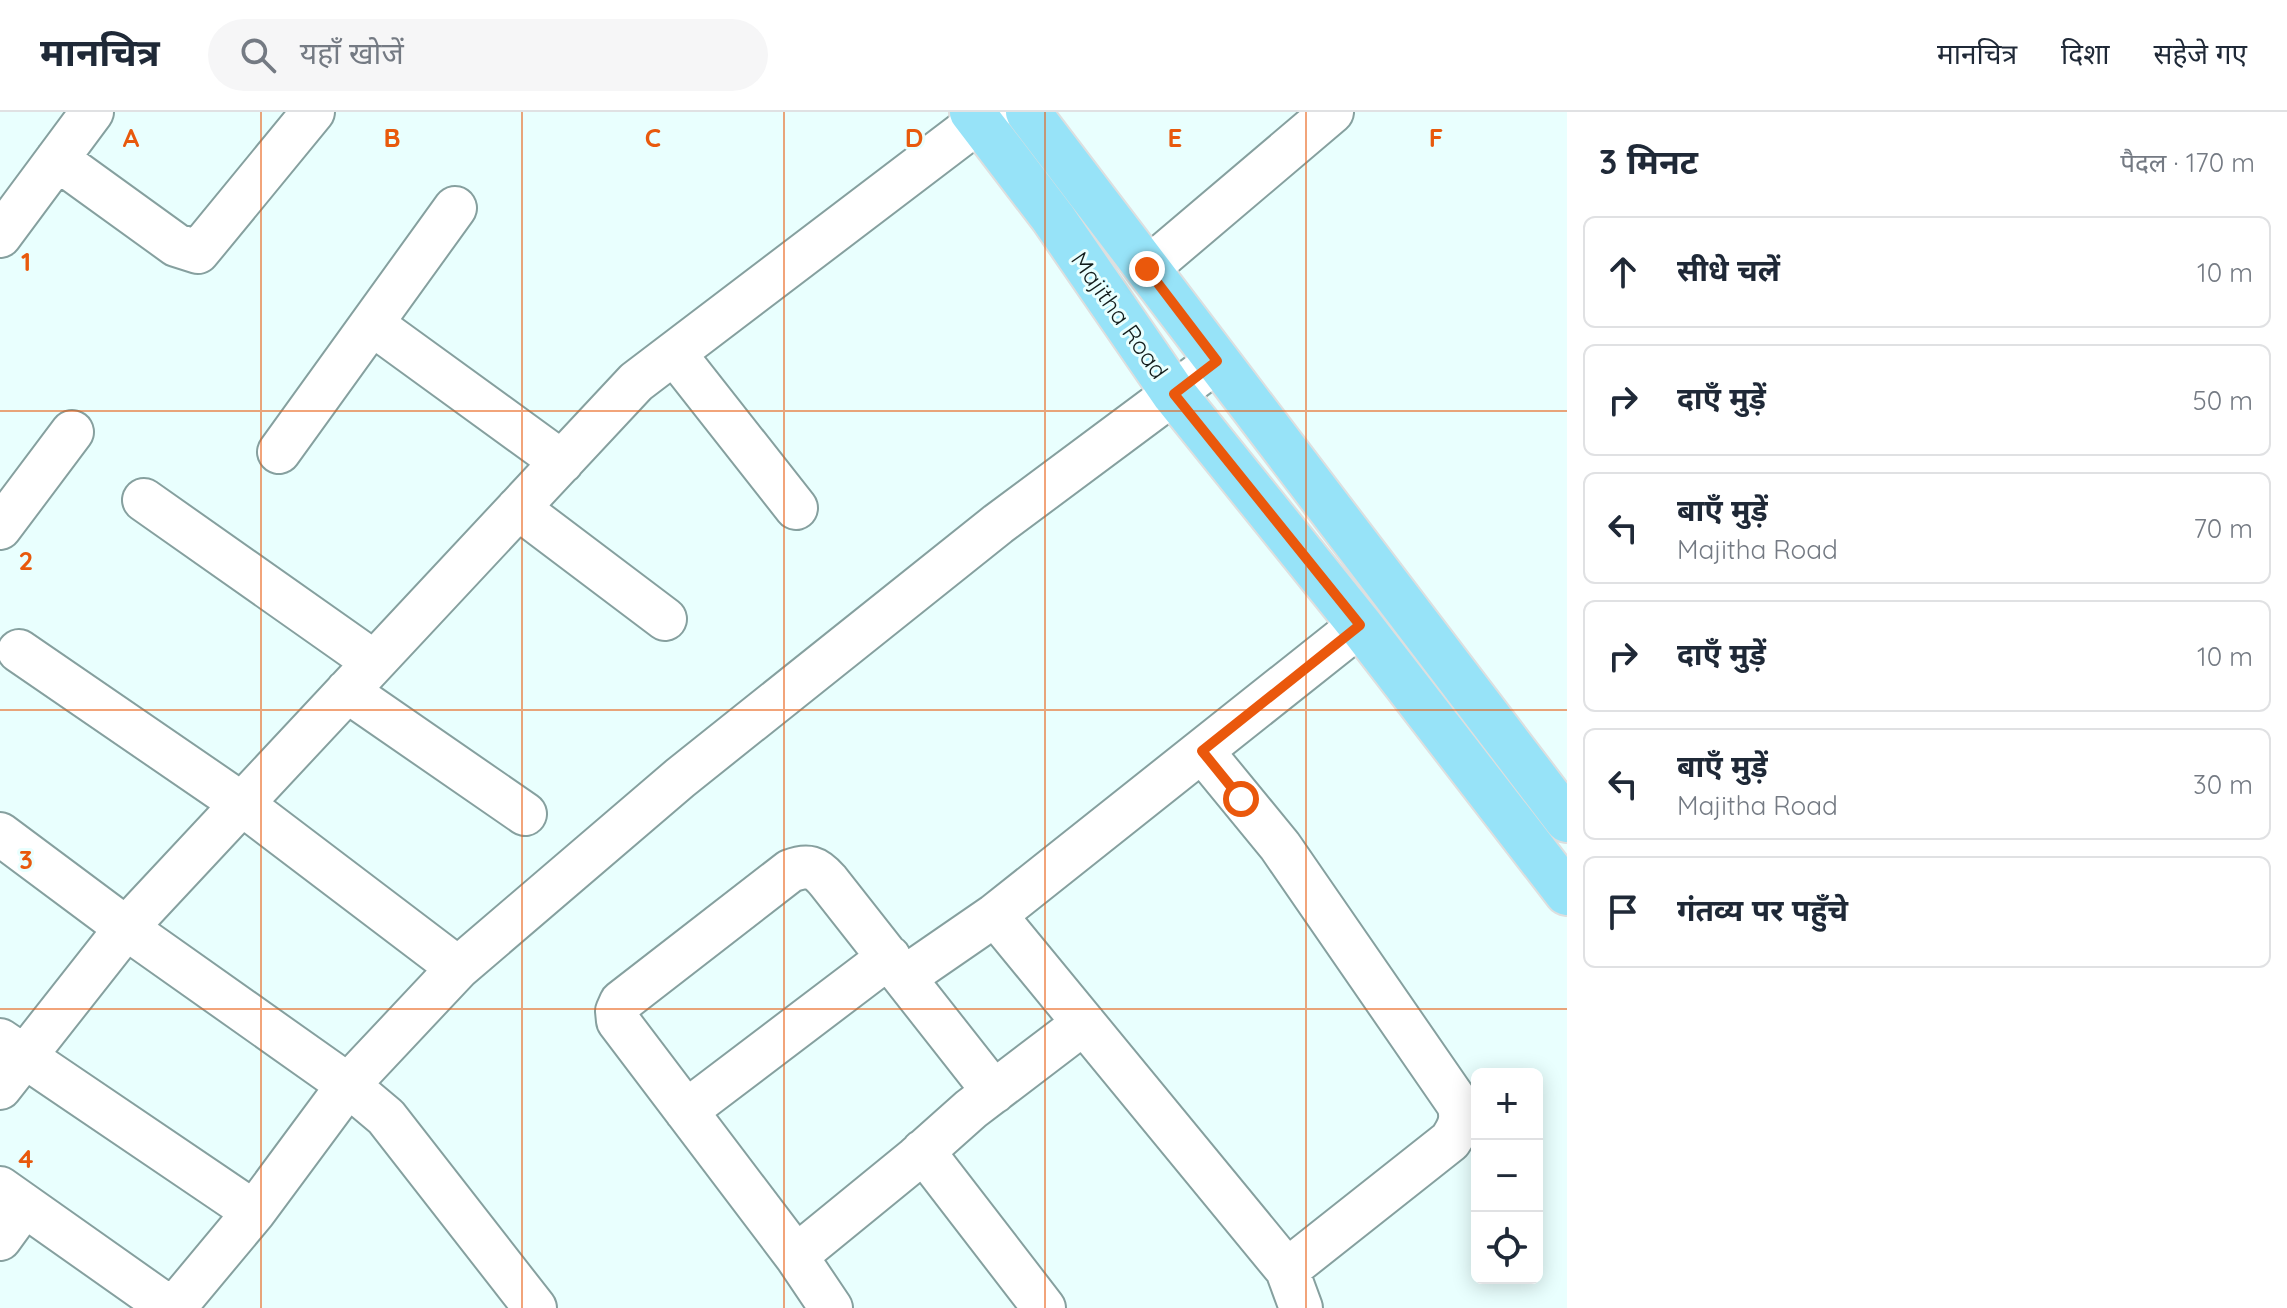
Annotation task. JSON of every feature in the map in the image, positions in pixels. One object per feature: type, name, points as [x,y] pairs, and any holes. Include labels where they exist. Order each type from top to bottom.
[{"type":"main road","name":"Majitha Road","points":[[1028,112],[1567,820]]},
{"type":"main road","name":"Majitha Road","points":[[981,115],[1174,394],[1360,625],[1567,893]]},
{"type":"street","points":[[0,236],[92,112]]},
{"type":"street","points":[[57,159],[176,245],[198,252],[313,112]]},
{"type":"street","points":[[1147,269],[1332,112]]},
{"type":"street","points":[[254,1212],[8,1062],[126,928],[636,382],[981,115]]},
{"type":"street","points":[[279,452],[455,208]]},
{"type":"street","points":[[372,324],[562,462]]},
{"type":"street","points":[[674,353],[796,508]]},
{"type":"street","points":[[0,1239],[12,1197],[172,1308],[254,1212],[348,1085],[458,968],[692,768],[998,524],[1217,361]]},
{"type":"street","points":[[0,528],[72,432]]},
{"type":"street","points":[[144,500],[525,814]]},
{"type":"street","points":[[518,508],[665,619]]},
{"type":"street","points":[[686,1111],[897,967],[995,915],[1360,625]]},
{"type":"street","points":[[19,651],[242,804],[458,968]]},
{"type":"street","points":[[995,915],[1294,1289],[1450,1141],[1458,1130],[1460,1112],[1458,1104],[1280,846],[1202,751]]},
{"type":"street","points":[[0,834],[126,928],[348,1085],[386,1117],[535,1308]]},
{"type":"street","points":[[831,1308],[796,1256],[618,1021],[618,1006],[790,871],[801,867],[817,869],[994,1092]]},
{"type":"street","points":[[796,1256],[994,1092],[1084,1023]]},
{"type":"street","points":[[923,1151],[1044,1308]]},
{"type":"route","points":[[1147,269],[1217,361],[1174,394],[1360,625],[1202,751],[1241,799]]}]
